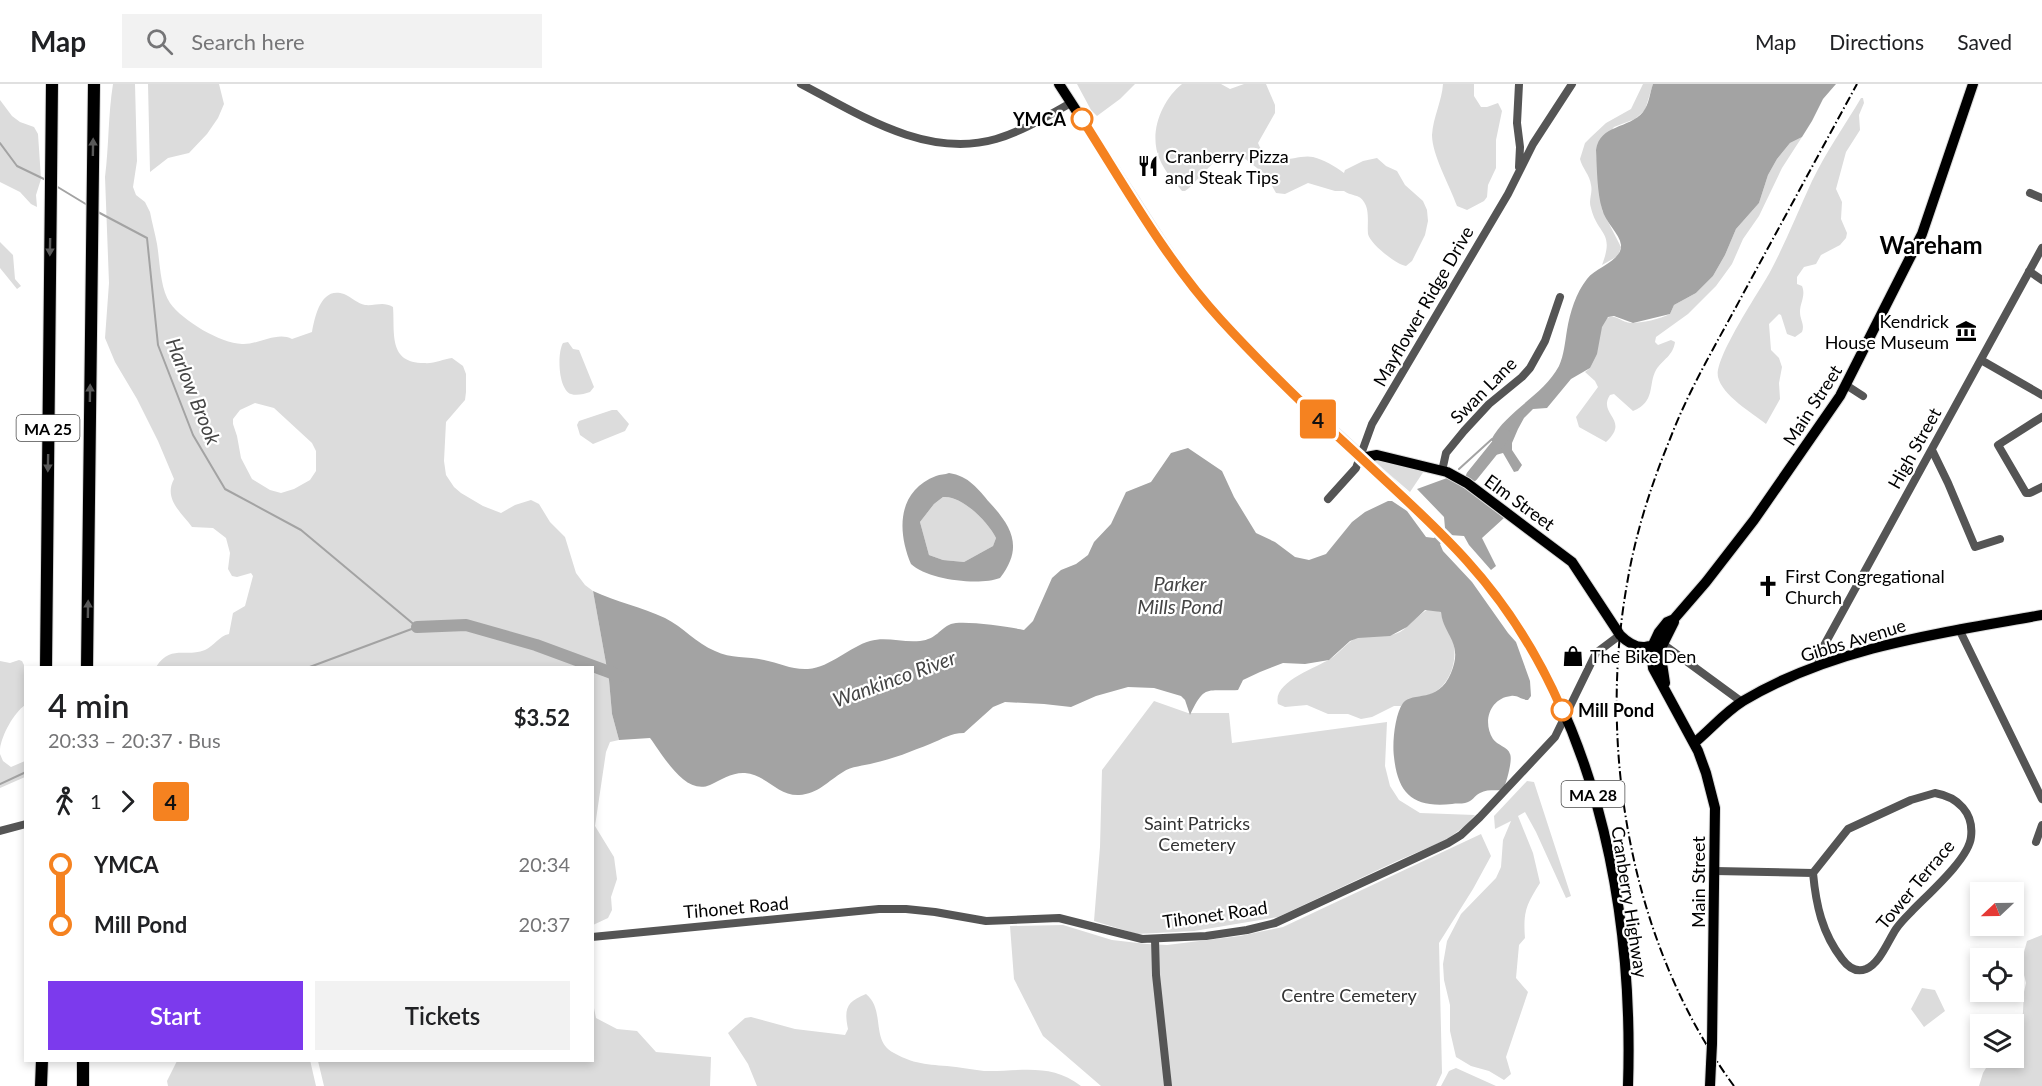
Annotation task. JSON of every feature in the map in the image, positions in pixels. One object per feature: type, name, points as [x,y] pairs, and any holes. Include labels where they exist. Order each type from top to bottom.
[{"type":"highway","name":"MA 25","points":[[46,666],[52,84]]},
{"type":"highway","name":"MA 25","points":[[87,666],[94,84]]},
{"type":"highway","points":[[41,1086],[42,1062]]},
{"type":"highway","points":[[83,1062],[83,1086]]},
{"type":"main road","name":"Cranberry Highway","points":[[1059,84],[1190,285],[1220,320],[1273,374],[1468,562],[1500,603],[1535,657],[1565,717],[1593,793],[1612,879],[1625,954],[1629,1034],[1628,1086]]},
{"type":"main road","name":"Main Street","points":[[1710,1086],[1715,808],[1707,773],[1666,689],[1660,655],[1654,645],[1673,626],[1674,619],[1754,520],[1817,432],[1846,385],[1922,234],[1973,84]]},
{"type":"main road","name":"Elm Street","points":[[1361,458],[1377,455],[1443,471],[1467,483],[1572,562],[1620,635]]},
{"type":"main road","name":"Gibbs Avenue","points":[[1694,743],[1725,714],[1742,702],[1818,666],[1904,641],[2042,615]]},
{"type":"main road","points":[[1620,635],[1630,643],[1644,647],[1654,645]]},
{"type":"street","points":[[801,84],[906,135],[946,144],[974,144],[1004,136],[1071,103]]},
{"type":"street","name":"Mayflower Ridge Drive","points":[[1518,173],[1520,156],[1517,123],[1519,84]]},
{"type":"street","name":"Mayflower Ridge Drive","points":[[1328,499],[1356,468],[1372,424],[1508,194],[1533,144],[1572,84]]},
{"type":"street","points":[[2030,193],[2042,198]]},
{"type":"street","name":"High Street","points":[[1818,666],[1821,651],[2042,248]]},
{"type":"street","points":[[2029,271],[2042,280]]},
{"type":"street","name":"Swan Lane","points":[[1443,471],[1446,453],[1464,430],[1489,404],[1530,368],[1545,341],[1560,297]]},
{"type":"street","points":[[1981,360],[2042,394]]},
{"type":"street","points":[[1846,385],[1863,396]]},
{"type":"street","points":[[2042,417],[1998,445],[2026,493],[2042,487]]},
{"type":"street","points":[[1932,450],[1975,547],[2000,539]]},
{"type":"street","points":[[1959,629],[2042,800]]},
{"type":"street","name":"Tihonet Road","points":[[594,938],[879,909],[935,912],[986,921],[1059,918],[1142,939],[1206,936],[1275,923],[1290,918],[1461,835],[1557,734],[1596,653],[1620,635]]},
{"type":"street","points":[[1654,645],[1667,647],[1742,702]]},
{"type":"street","name":"Tower Terrace","points":[[1935,793],[1954,798],[1966,811],[1970,821],[1971,841],[1964,856],[1897,927],[1878,957],[1866,969],[1851,968],[1830,941],[1820,916],[1813,873],[1848,829],[1928,794],[1935,793]]},
{"type":"street","points":[[0,831],[24,825]]},
{"type":"street","points":[[2036,842],[2042,825]]},
{"type":"street","points":[[1715,872],[1813,873]]},
{"type":"street","points":[[1155,939],[1155,967],[1168,1086]]},
{"type":"green space","points":[[113,84],[135,84],[137,161],[133,187],[136,195],[145,202],[150,212],[162,282],[167,297],[184,317],[203,330],[233,343],[248,344],[274,337],[292,339],[312,332],[317,311],[325,298],[330,294],[344,294],[362,304],[383,304],[393,307],[394,336],[399,352],[404,358],[412,362],[428,363],[452,358],[463,366],[466,374],[465,400],[446,422],[444,461],[446,475],[461,493],[501,513],[531,500],[539,504],[550,522],[565,537],[576,573],[593,591],[609,680],[612,714],[619,740],[610,742],[606,752],[595,826],[614,857],[617,879],[611,897],[612,910],[608,918],[594,925],[594,666],[157,666],[167,656],[205,650],[229,634],[233,613],[245,606],[253,576],[251,573],[232,576],[228,569],[230,553],[226,538],[213,528],[192,527],[175,505],[171,493],[174,479],[158,441],[115,362],[105,338],[109,283],[105,177]],"holes":[[[255,403],[274,408],[312,443],[316,451],[316,471],[310,480],[281,493],[270,490],[252,479],[241,458],[233,419],[240,410]]]},
{"type":"green space","points":[[148,84],[219,84],[224,104],[207,134],[189,153],[168,158],[150,172]]},
{"type":"green space","points":[[1077,84],[1135,84],[1120,99],[1097,116],[1091,110]]},
{"type":"green space","points":[[1182,84],[1221,84],[1230,89],[1244,84],[1266,84],[1275,105],[1275,113],[1258,143],[1263,152],[1276,160],[1313,157],[1329,163],[1344,173],[1345,170],[1363,161],[1377,158],[1386,166],[1397,171],[1405,185],[1423,201],[1427,210],[1428,221],[1425,235],[1412,261],[1406,266],[1402,265],[1374,243],[1368,234],[1367,209],[1360,198],[1344,191],[1335,191],[1308,183],[1285,194],[1276,193],[1266,175],[1239,154],[1215,161],[1189,188],[1182,191],[1162,164],[1155,140],[1163,109],[1168,99]]},
{"type":"green space","points":[[1443,84],[1474,84],[1474,96],[1481,107],[1498,103],[1502,111],[1496,140],[1496,168],[1488,185],[1487,197],[1467,210],[1457,206],[1433,143],[1433,128]]},
{"type":"green space","points":[[1643,84],[1653,84],[1645,110],[1635,119],[1614,127],[1596,150],[1602,210],[1621,247],[1618,256],[1602,265],[1606,254],[1606,239],[1591,208],[1590,181],[1580,159],[1585,143],[1591,137],[1606,123],[1631,109]]},
{"type":"green space","points":[[1861,98],[1864,103],[1859,115],[1860,130],[1846,152],[1836,189],[1842,202],[1841,219],[1847,233],[1846,238],[1840,245],[1821,255],[1816,264],[1804,267],[1797,277],[1797,284],[1802,286],[1803,293],[1800,312],[1802,332],[1795,337],[1787,334],[1779,314],[1769,324],[1771,350],[1779,358],[1782,367],[1779,383],[1780,399],[1766,424],[1725,390],[1718,377],[1719,368],[1730,341],[1776,261],[1817,170]]},
{"type":"green space","points":[[0,100],[12,116],[34,127],[38,134],[41,179],[36,195],[37,207],[20,192],[0,182]]},
{"type":"green space","points":[[1802,137],[1782,168],[1732,264],[1716,286],[1688,314],[1656,337],[1655,342],[1658,345],[1671,340],[1675,342],[1670,354],[1656,370],[1645,403],[1633,411],[1614,394],[1610,395],[1607,408],[1615,422],[1615,428],[1606,442],[1579,427],[1576,417],[1598,387],[1585,372],[1590,368],[1603,321],[1610,317],[1631,323],[1656,319],[1670,314],[1674,305],[1696,293],[1713,276],[1736,229],[1759,203],[1768,175],[1777,159],[1790,143]]},
{"type":"green space","points":[[0,242],[13,255],[15,279],[21,286],[17,289],[0,268]]},
{"type":"green space","points":[[568,342],[573,349],[579,350],[594,387],[590,392],[571,394],[563,385],[560,354],[563,343]]},
{"type":"green space","points":[[617,410],[629,424],[625,431],[593,444],[580,435],[577,425],[579,421]]},
{"type":"green space","points":[[1367,455],[1428,465],[1410,492]]},
{"type":"green space","points":[[943,497],[958,500],[981,517],[996,538],[993,546],[964,562],[943,560],[929,555],[920,522],[934,504]]},
{"type":"green space","points":[[1429,609],[1441,612],[1454,646],[1452,670],[1438,690],[1427,696],[1408,701],[1401,706],[1394,706],[1372,717],[1361,719],[1348,714],[1328,714],[1307,705],[1285,707],[1278,704],[1278,696],[1288,682],[1330,659],[1351,641],[1364,636],[1400,632]]},
{"type":"green space","points":[[19,660],[24,665],[24,706],[9,724],[0,749],[0,661],[10,663]]},
{"type":"green space","name":"Saint Patricks Cemetery","points":[[1154,701],[1188,713],[1229,713],[1232,743],[1387,722],[1385,766],[1390,786],[1399,800],[1420,813],[1475,815],[1465,826],[1446,840],[1278,917],[1194,931],[1137,934],[1094,921],[1100,847],[1102,770]]},
{"type":"green space","points":[[0,754],[3,761],[11,767],[24,761],[24,777],[0,788]]},
{"type":"green space","points":[[1527,781],[1534,782],[1571,896],[1566,898],[1525,812],[1518,816],[1533,853],[1540,883],[1526,909],[1525,938],[1519,945],[1516,978],[1528,992],[1506,1057],[1511,1074],[1504,1080],[1456,1057],[1450,1031],[1450,1005],[1443,964],[1447,941],[1461,914],[1496,878],[1501,867],[1503,840],[1511,821],[1495,829],[1494,816]]},
{"type":"green space","name":"Centre Cemetery","points":[[1481,834],[1491,856],[1439,943],[1442,1073],[1436,1086],[1101,1086],[1043,1036],[1014,979],[1010,926],[1063,925],[1112,940],[1167,945],[1240,936],[1283,927]]},
{"type":"green space","points":[[2042,935],[2042,1086],[1979,1086],[1986,1068],[2024,1068],[2023,1014],[2026,983],[2024,952],[2027,941]]},
{"type":"green space","points":[[1922,988],[1935,990],[1945,1011],[1924,1027],[1911,1009]]},
{"type":"green space","points":[[866,994],[875,1008],[882,1041],[887,1048],[902,1057],[924,1064],[984,1071],[1046,1071],[1058,1074],[1081,1086],[757,1086],[748,1064],[728,1033],[745,1018],[751,1017],[795,1029],[845,1035],[848,1029],[846,1016],[850,1003]]},
{"type":"green space","points":[[594,1008],[596,1018],[617,1029],[637,1031],[656,1052],[711,1057],[710,1086],[324,1086],[318,1062],[594,1062]]},
{"type":"green space","points":[[176,1062],[310,1062],[316,1086],[168,1086],[167,1081]]},
{"type":"green space","points":[[1456,1068],[1496,1086],[1441,1086],[1449,1071]]},
{"type":"water","points":[[1653,84],[1836,84],[1823,99],[1802,137],[1790,143],[1777,159],[1768,175],[1759,203],[1736,229],[1713,276],[1696,293],[1674,305],[1670,314],[1633,323],[1614,316],[1608,317],[1602,327],[1597,354],[1590,368],[1571,379],[1547,408],[1533,409],[1524,418],[1512,443],[1512,450],[1522,465],[1518,471],[1514,472],[1503,453],[1492,456],[1496,445],[1491,440],[1506,420],[1552,377],[1561,362],[1570,316],[1580,290],[1591,275],[1613,260],[1620,251],[1620,241],[1606,219],[1600,202],[1596,150],[1603,135],[1643,112]]},
{"type":"water","name":"Parker Mills Pond","points":[[1188,448],[1222,471],[1234,497],[1256,533],[1275,542],[1295,557],[1309,560],[1326,554],[1352,522],[1365,512],[1388,501],[1392,501],[1407,511],[1426,537],[1434,538],[1445,528],[1444,517],[1417,489],[1447,478],[1454,480],[1504,518],[1482,538],[1496,566],[1491,570],[1464,536],[1449,535],[1440,544],[1443,551],[1472,582],[1516,642],[1530,681],[1531,696],[1528,700],[1513,696],[1504,698],[1493,706],[1488,718],[1493,739],[1509,752],[1511,757],[1503,790],[1483,792],[1465,803],[1427,804],[1410,796],[1399,781],[1393,744],[1400,708],[1407,700],[1433,693],[1439,689],[1446,683],[1454,662],[1454,646],[1441,612],[1425,610],[1407,627],[1390,636],[1358,638],[1350,641],[1329,660],[1305,664],[1283,663],[1243,680],[1238,690],[1208,691],[1199,698],[1190,715],[1185,700],[1181,696],[1154,688],[1128,687],[1096,696],[1071,707],[1005,702],[993,707],[964,733],[951,735],[888,759],[850,768],[817,790],[806,794],[785,792],[759,777],[745,773],[731,775],[710,785],[701,787],[692,785],[676,772],[650,738],[619,740],[612,714],[609,680],[593,591],[665,618],[708,648],[721,654],[764,660],[802,669],[824,665],[870,641],[926,640],[951,624],[976,623],[1024,630],[1033,621],[1052,578],[1061,570],[1076,564],[1088,555],[1094,542],[1111,524],[1126,492],[1151,482],[1171,453]]},
{"type":"water","points":[[949,473],[962,477],[972,484],[998,512],[1009,530],[1013,548],[1007,567],[1000,578],[967,581],[941,578],[919,570],[911,564],[906,551],[902,526],[907,502],[923,483],[938,475]],"holes":[[[943,497],[958,500],[974,511],[996,538],[993,546],[964,562],[943,560],[929,555],[920,522],[934,504]]]},
{"type":"waterway","name":"Harlow Brook","points":[[0,143],[17,166],[46,180]]},
{"type":"waterway","name":"Harlow Brook","points":[[56,186],[89,206]]},
{"type":"waterway","name":"Harlow Brook","points":[[96,211],[147,238],[158,345],[193,435],[225,489],[301,530],[417,627],[312,666]]},
{"type":"waterway","name":"Wankinco River","points":[[1472,476],[1505,435]]},
{"type":"waterway","points":[[1459,469],[1492,439]]},
{"type":"waterway","name":"Wankinco River","points":[[417,627],[466,625],[536,645],[593,666]]},
{"type":"waterway","name":"Wankinco River","points":[[594,666],[620,676]]},
{"type":"waterway","name":"Wankinco River","points":[[0,784],[24,773]]},
{"type":"railway","points":[[1734,1086],[1699,1032],[1670,973],[1647,911],[1631,846],[1621,780],[1617,714],[1619,648],[1630,566],[1639,529],[1656,474],[1678,420],[1704,365],[1857,84]]},
{"type":"bus line","name":"4","points":[[1082,119],[1190,285],[1220,320],[1312,413],[1468,562],[1500,603],[1526,643],[1562,710]]},
{"type":"place","name":"YMCA","points":[[1082,119]]},
{"type":"place","name":"Cranberry Pizza and Steak Tips","points":[[1148,166]]},
{"type":"place","name":"Kendrick House Museum","points":[[1966,331]]},
{"type":"place","name":"First Congregational Church","points":[[1768,586]]},
{"type":"place","name":"The Bike Den","points":[[1573,656]]},
{"type":"place","name":"Mill Pond","points":[[1562,710]]},
{"type":"district","name":"Wareham","points":[[1931,244]]}]
